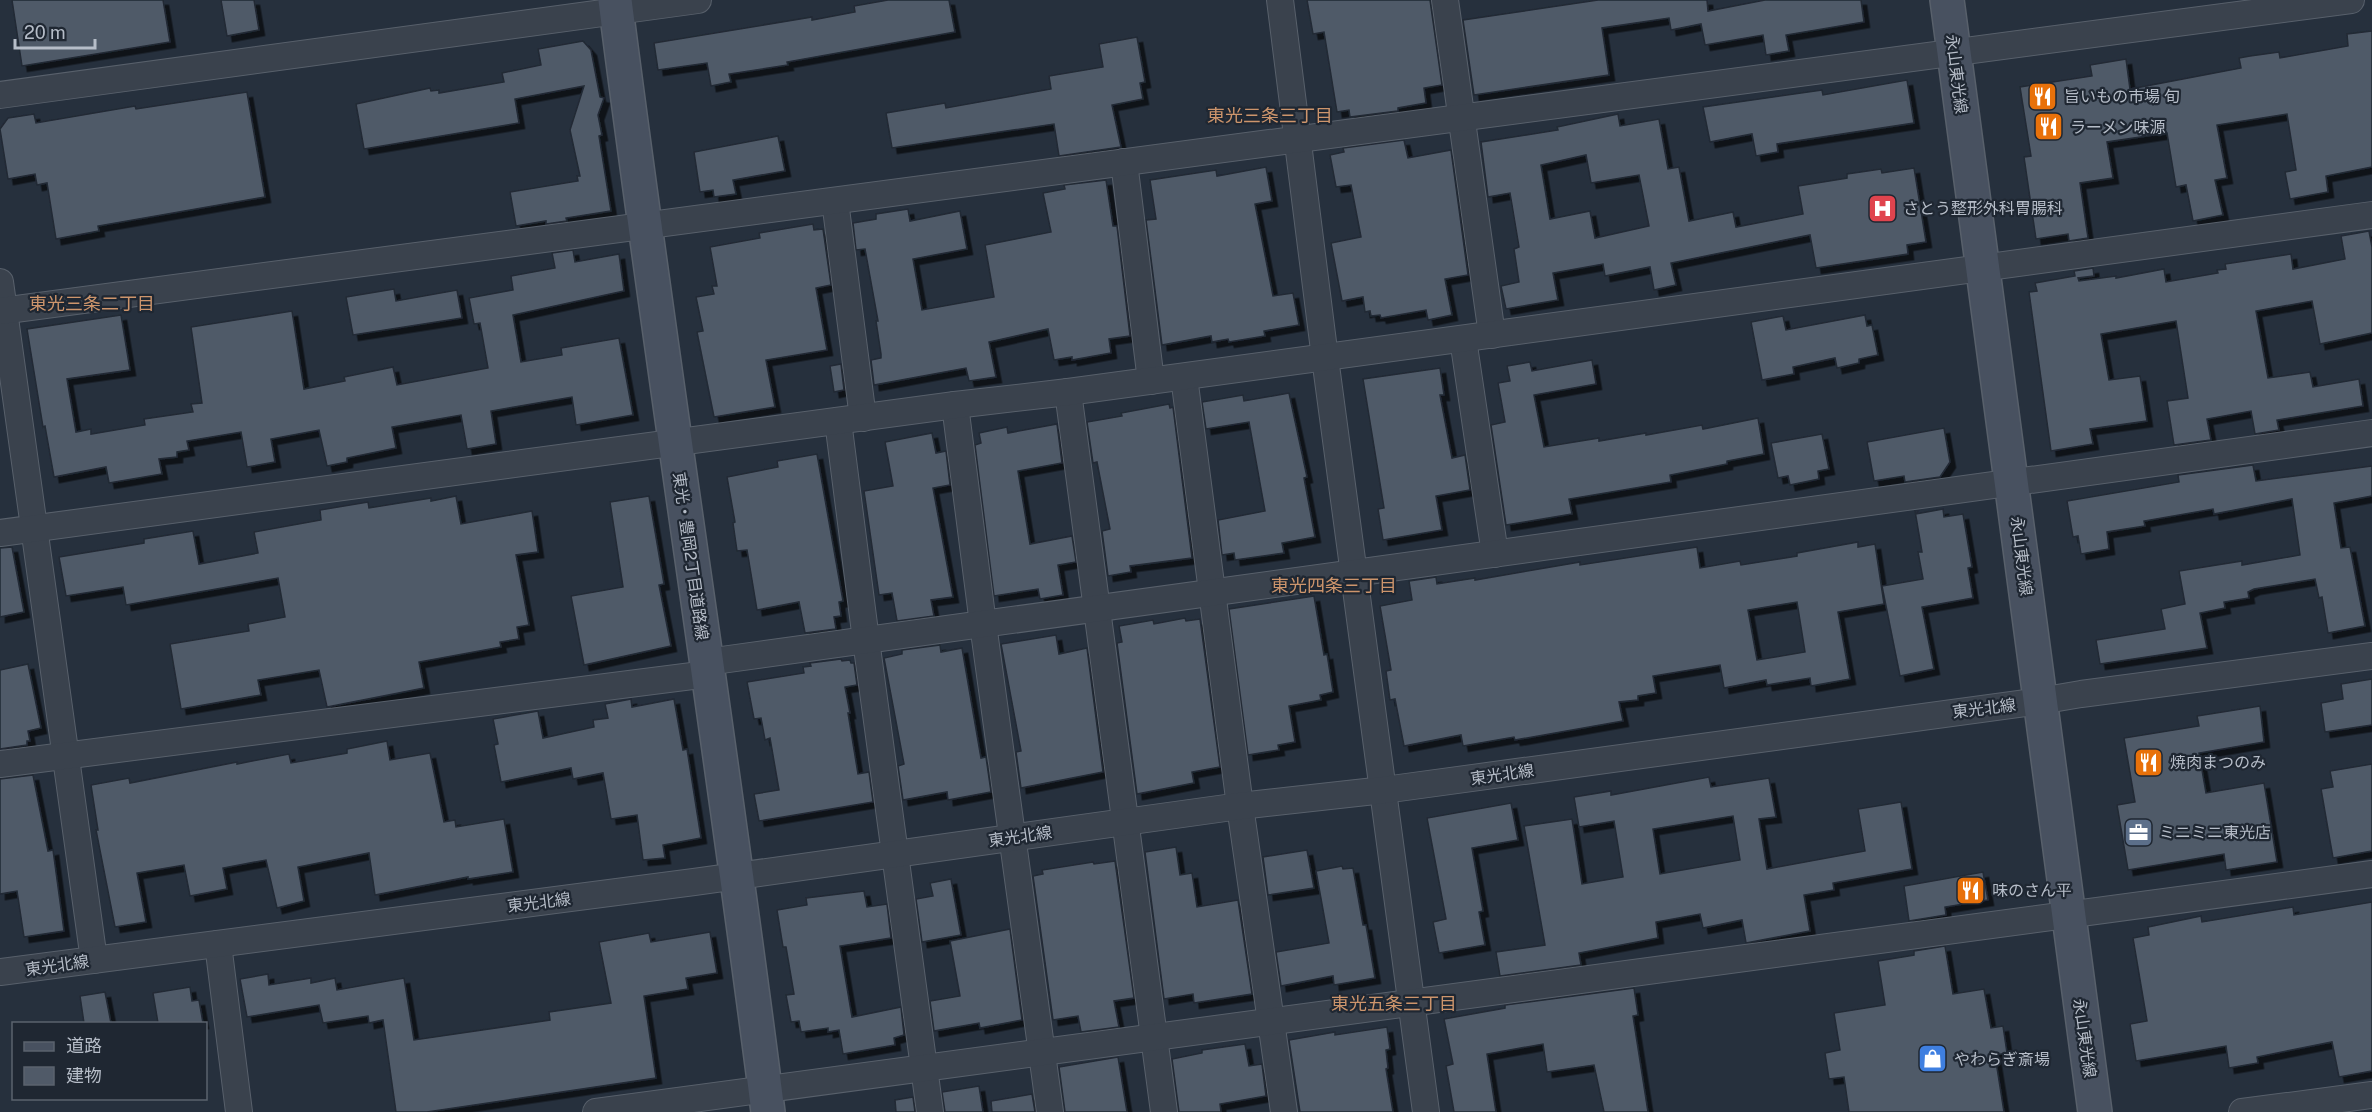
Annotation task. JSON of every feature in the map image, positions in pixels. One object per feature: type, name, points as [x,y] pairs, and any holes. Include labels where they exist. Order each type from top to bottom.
[{"type":"street","points":[[0,95],[616,5],[698,0]]},
{"type":"street","points":[[1280,0],[1325,358],[1426,1112]]},
{"type":"street","points":[[1445,0],[1492,335]]},
{"type":"street","name":"永山東光線","points":[[1947,0],[2095,1112]]},
{"type":"street","points":[[2,311],[646,227],[1461,116],[2351,0]]},
{"type":"street","name":"東光・豊岡2丁目道路線","points":[[616,5],[674,443],[767,1100]]},
{"type":"street","points":[[1124,162],[1151,381]]},
{"type":"street","points":[[835,201],[866,640],[930,1112]]},
{"type":"street","points":[[0,533],[955,405],[1184,377],[2372,215]]},
{"type":"street","points":[[0,282],[2,311],[67,755],[94,960]]},
{"type":"street","points":[[1463,339],[1495,554]]},
{"type":"street","points":[[1184,377],[1240,806],[1284,1112]]},
{"type":"street","points":[[1068,392],[1164,1112]]},
{"type":"street","points":[[955,405],[1050,1112]]},
{"type":"street","points":[[0,764],[707,668],[866,640],[2372,433]]},
{"type":"street","name":"東光北線","points":[[0,972],[736,876],[1240,806],[1384,790],[2372,656]]},
{"type":"street","points":[[596,1112],[767,1100],[924,1067],[1411,1004],[2372,874]]},
{"type":"street","points":[[218,944],[240,1112]]},
{"type":"street","points":[[2242,1112],[2372,1095]]},
{"type":"building","points":[[12,0],[163,0],[170,42],[22,66]]},
{"type":"building","points":[[221,0],[254,0],[259,30],[227,36]]},
{"type":"building","points":[[888,0],[949,0],[955,32],[787,62],[788,65],[729,74],[731,82],[711,86],[707,63],[658,70],[654,43],[812,17],[812,20],[855,12],[854,6]]},
{"type":"building","points":[[1307,0],[1430,0],[1442,85],[1424,88],[1426,103],[1398,108],[1398,111],[1350,117],[1349,110],[1337,112],[1324,32],[1313,34]]},
{"type":"building","points":[[1598,0],[1707,0],[1708,11],[1765,0],[1861,0],[1864,22],[1786,35],[1789,51],[1766,55],[1763,35],[1705,45],[1701,24],[1671,30],[1669,18],[1602,28],[1609,75],[1474,95],[1463,20]]},
{"type":"building","points":[[2372,31],[2372,167],[2326,176],[2328,192],[2290,199],[2285,172],[2296,170],[2287,114],[2217,125],[2227,178],[2215,180],[2223,215],[2193,221],[2186,185],[2176,187],[2167,133],[2107,142],[2113,178],[2080,183],[2088,238],[2069,241],[2068,234],[2036,239],[2024,157],[2031,156],[2020,87],[2092,76],[2090,65],[2126,59],[2130,89],[2241,68],[2239,58],[2279,52],[2280,58],[2348,46],[2347,34]]},
{"type":"building","points":[[1137,37],[1145,82],[1140,83],[1143,99],[1112,105],[1121,147],[1059,156],[1054,124],[892,148],[886,113],[945,103],[946,108],[1051,89],[1049,76],[1103,67],[1099,44]]},
{"type":"building","points":[[583,41],[591,50],[600,97],[604,98],[598,115],[602,135],[599,136],[611,211],[566,218],[567,221],[546,224],[546,221],[516,226],[510,192],[578,181],[577,176],[580,176],[570,130],[584,86],[515,99],[519,123],[364,149],[356,104],[430,88],[431,91],[439,90],[439,93],[504,82],[502,73],[541,65],[538,49]]},
{"type":"building","points":[[1907,80],[1914,123],[1777,144],[1778,152],[1756,156],[1752,134],[1710,142],[1703,107],[1822,90],[1823,95]]},
{"type":"building","points":[[247,92],[265,197],[98,226],[99,231],[56,239],[47,183],[37,185],[35,174],[8,179],[0,129],[8,118],[34,114],[36,123],[135,106],[136,109]]},
{"type":"building","points":[[1618,114],[1620,126],[1659,119],[1668,169],[1679,167],[1689,221],[1733,212],[1736,227],[1803,214],[1798,186],[1847,178],[1847,174],[1881,169],[1882,173],[1914,168],[1926,242],[1907,245],[1908,254],[1816,268],[1810,235],[1671,263],[1676,285],[1654,290],[1650,267],[1605,276],[1603,264],[1553,273],[1558,300],[1506,309],[1501,286],[1519,282],[1514,249],[1519,247],[1510,193],[1488,197],[1481,142],[1558,130],[1557,127]],"holes":[[[1586,155],[1591,183],[1639,175],[1649,226],[1595,238],[1590,211],[1550,219],[1541,165]]]},
{"type":"building","points":[[778,136],[785,171],[733,180],[736,194],[714,197],[713,190],[700,192],[694,152]]},
{"type":"building","points":[[1404,140],[1408,158],[1451,150],[1468,275],[1445,279],[1452,315],[1428,320],[1426,310],[1381,318],[1380,315],[1371,316],[1370,311],[1365,312],[1363,297],[1342,301],[1331,243],[1361,237],[1351,185],[1336,187],[1330,155],[1344,152],[1343,148]]},
{"type":"building","points":[[1266,167],[1272,201],[1255,204],[1273,296],[1293,293],[1299,325],[1264,331],[1265,336],[1229,342],[1228,339],[1212,342],[1211,336],[1162,345],[1146,220],[1156,219],[1150,180],[1216,170],[1217,176]]},
{"type":"building","points":[[1106,180],[1113,226],[1117,226],[1130,336],[1109,339],[1111,353],[1072,360],[1072,357],[1054,360],[1048,329],[989,342],[996,377],[969,381],[966,368],[874,385],[871,360],[881,358],[876,321],[878,321],[865,249],[856,250],[853,223],[876,219],[876,214],[908,209],[910,221],[960,211],[967,249],[913,259],[922,310],[994,297],[985,245],[1051,232],[1043,193],[1065,189],[1064,185]]},
{"type":"building","points":[[813,224],[814,230],[823,229],[831,285],[816,288],[827,350],[766,360],[775,407],[714,417],[697,332],[703,331],[696,297],[714,294],[712,286],[717,286],[710,247],[760,238],[759,233]]},
{"type":"building","points":[[2369,231],[2372,247],[2372,333],[2320,344],[2312,301],[2256,311],[2268,378],[2310,372],[2313,387],[2359,379],[2363,406],[2277,420],[2279,430],[2255,434],[2251,411],[2207,419],[2211,440],[2174,445],[2167,401],[2188,398],[2176,321],[2101,334],[2109,380],[2140,376],[2147,421],[2090,429],[2093,444],[2051,451],[2029,292],[2037,291],[2035,283],[2075,276],[2074,271],[2093,268],[2094,276],[2078,278],[2079,281],[2116,276],[2116,278],[2164,269],[2166,282],[2218,273],[2217,270],[2226,269],[2225,264],[2291,254],[2293,269],[2345,259],[2341,236]]},
{"type":"building","points":[[573,250],[575,262],[619,254],[624,291],[513,315],[521,362],[562,355],[561,348],[619,338],[633,415],[576,425],[572,397],[491,411],[496,444],[467,449],[461,415],[392,427],[396,448],[347,458],[347,462],[327,466],[319,430],[271,439],[275,462],[247,467],[241,432],[187,441],[189,450],[177,452],[177,457],[159,459],[162,474],[109,483],[106,467],[54,477],[45,426],[43,427],[27,329],[121,315],[130,370],[67,379],[76,432],[91,429],[91,434],[145,425],[144,419],[193,412],[191,404],[202,403],[191,327],[292,311],[304,389],[345,381],[344,377],[393,367],[397,385],[488,368],[480,323],[474,324],[469,298],[513,290],[511,276],[555,268],[552,253]]},
{"type":"building","points":[[394,289],[396,301],[457,290],[462,318],[353,335],[346,297]]},
{"type":"building","points":[[1865,315],[1867,326],[1872,325],[1878,355],[1859,359],[1859,363],[1837,368],[1835,358],[1793,367],[1794,374],[1762,380],[1751,322],[1783,316],[1786,330]]},
{"type":"building","points":[[1592,360],[1596,384],[1534,395],[1544,447],[1599,438],[1599,441],[1646,433],[1646,435],[1702,425],[1703,429],[1758,418],[1764,454],[1670,475],[1671,482],[1569,499],[1572,514],[1506,525],[1491,425],[1505,422],[1498,383],[1510,381],[1507,366],[1530,362],[1532,371]]},
{"type":"building","points":[[841,364],[844,390],[834,392],[830,366]]},
{"type":"building","points":[[1440,368],[1444,395],[1440,395],[1452,458],[1465,455],[1470,490],[1436,496],[1442,530],[1383,540],[1378,509],[1384,508],[1363,379]]},
{"type":"building","points":[[1289,393],[1307,477],[1304,478],[1315,537],[1282,543],[1284,553],[1235,560],[1234,553],[1222,555],[1218,520],[1265,511],[1249,422],[1206,429],[1202,402],[1243,395],[1244,401]]},
{"type":"building","points":[[1169,404],[1170,408],[1173,407],[1192,558],[1130,566],[1131,572],[1108,576],[1102,531],[1110,529],[1097,462],[1093,463],[1087,422]]},
{"type":"building","points":[[1057,424],[1062,463],[1018,471],[1030,544],[1072,536],[1076,562],[1058,565],[1063,595],[1040,599],[1038,589],[994,596],[975,445],[981,443],[979,433],[1007,427],[1008,433]]},
{"type":"building","points":[[1944,428],[1950,462],[1940,477],[1905,482],[1904,476],[1874,481],[1867,442]]},
{"type":"building","points":[[932,433],[936,453],[946,451],[950,485],[933,488],[953,597],[931,600],[934,616],[897,621],[892,593],[879,595],[864,491],[893,486],[885,442]]},
{"type":"building","points":[[1822,434],[1829,469],[1818,471],[1819,479],[1790,485],[1788,476],[1778,478],[1771,443]]},
{"type":"building","points":[[817,454],[843,601],[839,602],[841,616],[834,617],[836,629],[805,633],[799,602],[757,610],[747,550],[737,551],[733,523],[735,522],[727,477],[778,467],[777,461]]},
{"type":"building","points":[[2253,465],[2256,481],[2372,466],[2372,496],[2334,503],[2341,548],[2350,547],[2365,626],[2328,633],[2322,597],[2319,598],[2315,579],[2254,589],[2248,592],[2249,598],[2224,602],[2225,608],[2200,613],[2207,648],[2100,664],[2096,640],[2165,629],[2161,609],[2185,604],[2179,571],[2242,561],[2242,565],[2300,555],[2292,499],[2214,514],[2213,509],[2144,521],[2145,526],[2107,532],[2109,549],[2081,554],[2078,536],[2073,537],[2067,501],[2179,482],[2178,475]]},
{"type":"building","points":[[456,496],[461,524],[532,511],[538,552],[516,555],[529,625],[517,627],[519,639],[500,642],[501,647],[419,662],[424,688],[327,707],[319,670],[258,680],[261,695],[181,709],[170,644],[249,631],[248,624],[285,617],[278,578],[126,605],[123,587],[66,596],[59,557],[144,543],[144,539],[193,531],[199,564],[258,553],[254,532],[321,520],[320,510],[368,502],[369,508]]},
{"type":"building","points":[[649,496],[664,584],[659,585],[671,646],[584,665],[571,596],[623,587],[610,502]]},
{"type":"building","points":[[1943,509],[1944,517],[1963,514],[1972,567],[1968,568],[1973,598],[1922,607],[1934,669],[1900,676],[1882,586],[1923,579],[1918,552],[1922,552],[1915,511],[1918,511],[1916,514]]},
{"type":"building","points":[[1858,542],[1858,547],[1875,544],[1884,604],[1838,612],[1850,679],[1811,686],[1810,678],[1767,685],[1766,680],[1724,688],[1720,665],[1653,676],[1656,693],[1638,696],[1638,700],[1619,702],[1623,721],[1515,740],[1514,737],[1463,746],[1461,735],[1404,746],[1395,699],[1390,700],[1386,671],[1391,670],[1380,606],[1412,600],[1409,581],[1436,577],[1437,584],[1475,578],[1475,580],[1580,562],[1580,565],[1697,547],[1700,568],[1740,561],[1741,565],[1797,556],[1797,553]],"holes":[[[1797,602],[1805,652],[1757,660],[1748,610]]]},
{"type":"building","points":[[12,547],[24,612],[0,617],[0,548]]},
{"type":"building","points":[[1314,596],[1333,692],[1320,695],[1321,700],[1289,706],[1295,742],[1278,745],[1279,750],[1248,755],[1229,609]]},
{"type":"building","points":[[1185,618],[1186,621],[1200,619],[1220,767],[1192,772],[1194,783],[1137,794],[1117,643],[1122,642],[1119,626],[1153,620],[1154,624]]},
{"type":"building","points":[[1056,635],[1059,654],[1087,648],[1103,772],[1021,788],[1016,752],[1021,751],[1001,644]]},
{"type":"building","points":[[940,645],[941,652],[962,648],[981,758],[986,757],[991,792],[948,800],[947,792],[903,800],[898,766],[904,764],[884,658],[902,654],[902,650]]},
{"type":"building","points":[[841,659],[854,663],[857,685],[845,687],[850,713],[848,713],[858,774],[869,772],[873,802],[759,821],[754,794],[779,790],[770,738],[765,740],[761,718],[754,719],[747,682],[804,673],[803,667],[811,666],[810,663]]},
{"type":"building","points":[[28,664],[41,728],[28,731],[30,741],[27,741],[27,745],[0,749],[0,670]]},
{"type":"building","points":[[2372,679],[2372,725],[2325,732],[2321,703],[2343,699],[2341,684]]},
{"type":"building","points":[[631,699],[632,707],[674,699],[683,750],[687,749],[701,838],[663,845],[665,858],[643,860],[637,815],[611,819],[603,773],[573,779],[571,768],[501,782],[494,745],[498,744],[493,719],[538,711],[543,738],[594,727],[593,720],[608,718],[605,704]]},
{"type":"building","points":[[2260,706],[2264,742],[2199,753],[2206,793],[2264,783],[2277,862],[2226,870],[2224,854],[2128,870],[2117,805],[2135,802],[2124,738],[2199,726],[2197,716]]},
{"type":"building","points":[[387,741],[390,760],[430,753],[444,822],[455,820],[456,827],[504,819],[513,872],[468,879],[468,877],[375,895],[369,853],[298,867],[304,901],[277,908],[266,860],[223,868],[227,889],[190,896],[184,865],[137,873],[146,922],[115,927],[96,830],[98,830],[91,785],[129,778],[130,783],[289,754],[291,763],[347,753],[347,749]]},
{"type":"building","points":[[2372,764],[2372,851],[2333,858],[2321,789],[2333,787],[2330,771]]},
{"type":"building","points":[[33,775],[48,851],[53,850],[64,931],[24,937],[17,891],[0,894],[0,779]]},
{"type":"building","points":[[1709,777],[1711,787],[1769,778],[1776,817],[1759,819],[1767,869],[1865,851],[1858,809],[1901,802],[1912,869],[1833,883],[1834,890],[1804,895],[1810,931],[1746,943],[1742,920],[1703,928],[1700,914],[1656,922],[1658,938],[1579,953],[1581,965],[1500,976],[1496,952],[1545,945],[1524,826],[1572,819],[1582,884],[1623,877],[1614,821],[1579,827],[1574,797],[1611,791],[1611,795]],"holes":[[[1733,816],[1740,860],[1660,874],[1653,829]]]},
{"type":"building","points":[[1511,803],[1518,840],[1472,848],[1483,911],[1479,912],[1485,945],[1439,953],[1433,922],[1446,919],[1427,818]]},
{"type":"building","points":[[1176,847],[1180,875],[1192,873],[1197,907],[1238,900],[1252,994],[1194,1003],[1193,994],[1164,999],[1145,852]]},
{"type":"building","points":[[1307,850],[1314,888],[1268,895],[1263,857]]},
{"type":"building","points":[[1115,861],[1134,998],[1114,1001],[1119,1027],[1081,1032],[1078,1016],[1053,1020],[1033,876],[1043,874],[1042,870]]},
{"type":"building","points":[[1342,866],[1343,869],[1353,868],[1375,978],[1334,985],[1333,976],[1281,986],[1276,952],[1329,943],[1316,871]]},
{"type":"building","points":[[1983,872],[1988,900],[1945,907],[1946,915],[1909,921],[1904,886]]},
{"type":"building","points":[[951,879],[961,935],[922,942],[916,899],[933,896],[930,883]]},
{"type":"building","points":[[864,891],[867,907],[887,904],[891,938],[840,946],[852,1017],[901,1007],[904,1035],[894,1038],[895,1045],[843,1054],[839,1030],[828,1032],[828,1028],[801,1032],[799,1021],[791,1022],[786,995],[794,994],[777,910],[807,905],[806,898]]},
{"type":"building","points":[[2372,902],[2372,1071],[2339,1077],[2332,1042],[2257,1057],[2258,1063],[2229,1068],[2226,1046],[2136,1061],[2130,1024],[2147,1021],[2133,938],[2149,935],[2148,927],[2201,916],[2202,922],[2293,907],[2294,915]]},
{"type":"building","points":[[1010,929],[1022,1020],[980,1028],[979,1023],[934,1031],[930,1001],[960,996],[950,941]]},
{"type":"building","points":[[710,932],[717,973],[686,978],[688,989],[644,996],[656,1078],[427,1112],[396,1112],[383,1020],[369,1023],[368,1016],[323,1023],[319,1005],[247,1017],[240,979],[268,974],[269,985],[311,978],[311,983],[335,978],[337,990],[404,978],[414,1040],[550,1020],[549,1012],[611,1003],[599,942],[649,933],[651,942]]},
{"type":"building","points":[[1945,946],[1953,994],[1984,989],[1991,1028],[2003,1026],[2007,1053],[1995,1055],[2004,1112],[1849,1112],[1844,1077],[1829,1079],[1825,1053],[1840,1050],[1834,1013],[1885,1005],[1878,961],[1914,955],[1914,951]]},
{"type":"building","points":[[190,987],[192,1001],[199,1000],[203,1022],[158,1022],[153,993]]},
{"type":"building","points":[[1634,988],[1638,1015],[1633,1016],[1648,1112],[1604,1112],[1594,1065],[1547,1072],[1543,1044],[1487,1054],[1496,1112],[1454,1112],[1446,1066],[1453,1064],[1444,1019],[1505,1008],[1505,1005]]},
{"type":"building","points":[[105,992],[111,1022],[84,1022],[80,996]]},
{"type":"building","points":[[1387,1027],[1390,1049],[1386,1050],[1388,1068],[1386,1069],[1393,1112],[1300,1112],[1289,1040],[1335,1032],[1335,1035]]},
{"type":"building","points":[[1245,1044],[1249,1066],[1262,1064],[1266,1096],[1220,1104],[1221,1112],[1179,1112],[1172,1059],[1202,1053],[1202,1050]]},
{"type":"building","points":[[1118,1057],[1127,1112],[1065,1112],[1059,1067]]},
{"type":"building","points":[[979,1086],[983,1112],[945,1112],[942,1092]]},
{"type":"building","points":[[1032,1094],[1035,1112],[992,1112],[991,1101]]},
{"type":"building","points":[[913,1097],[915,1112],[896,1112],[895,1100]]},
{"type":"place","name":"旨いもの市場 旬","points":[[2043,96]]},
{"type":"place","name":"ラーメン味源","points":[[2049,127]]},
{"type":"place","name":"さとう整形外科胃腸科","points":[[1882,208]]},
{"type":"place","name":"焼肉まつのみ","points":[[2149,762]]},
{"type":"place","name":"ミニミニ東光店","points":[[2138,832]]},
{"type":"place","name":"味のさん平","points":[[1971,890]]},
{"type":"place","name":"やわらぎ斎場","points":[[1933,1059]]},
{"type":"district","name":"東光三条三丁目","points":[[1270,116]]},
{"type":"district","name":"東光三条二丁目","points":[[92,304]]},
{"type":"district","name":"東光四条三丁目","points":[[1334,586]]},
{"type":"district","name":"東光五条三丁目","points":[[1394,1004]]}]
